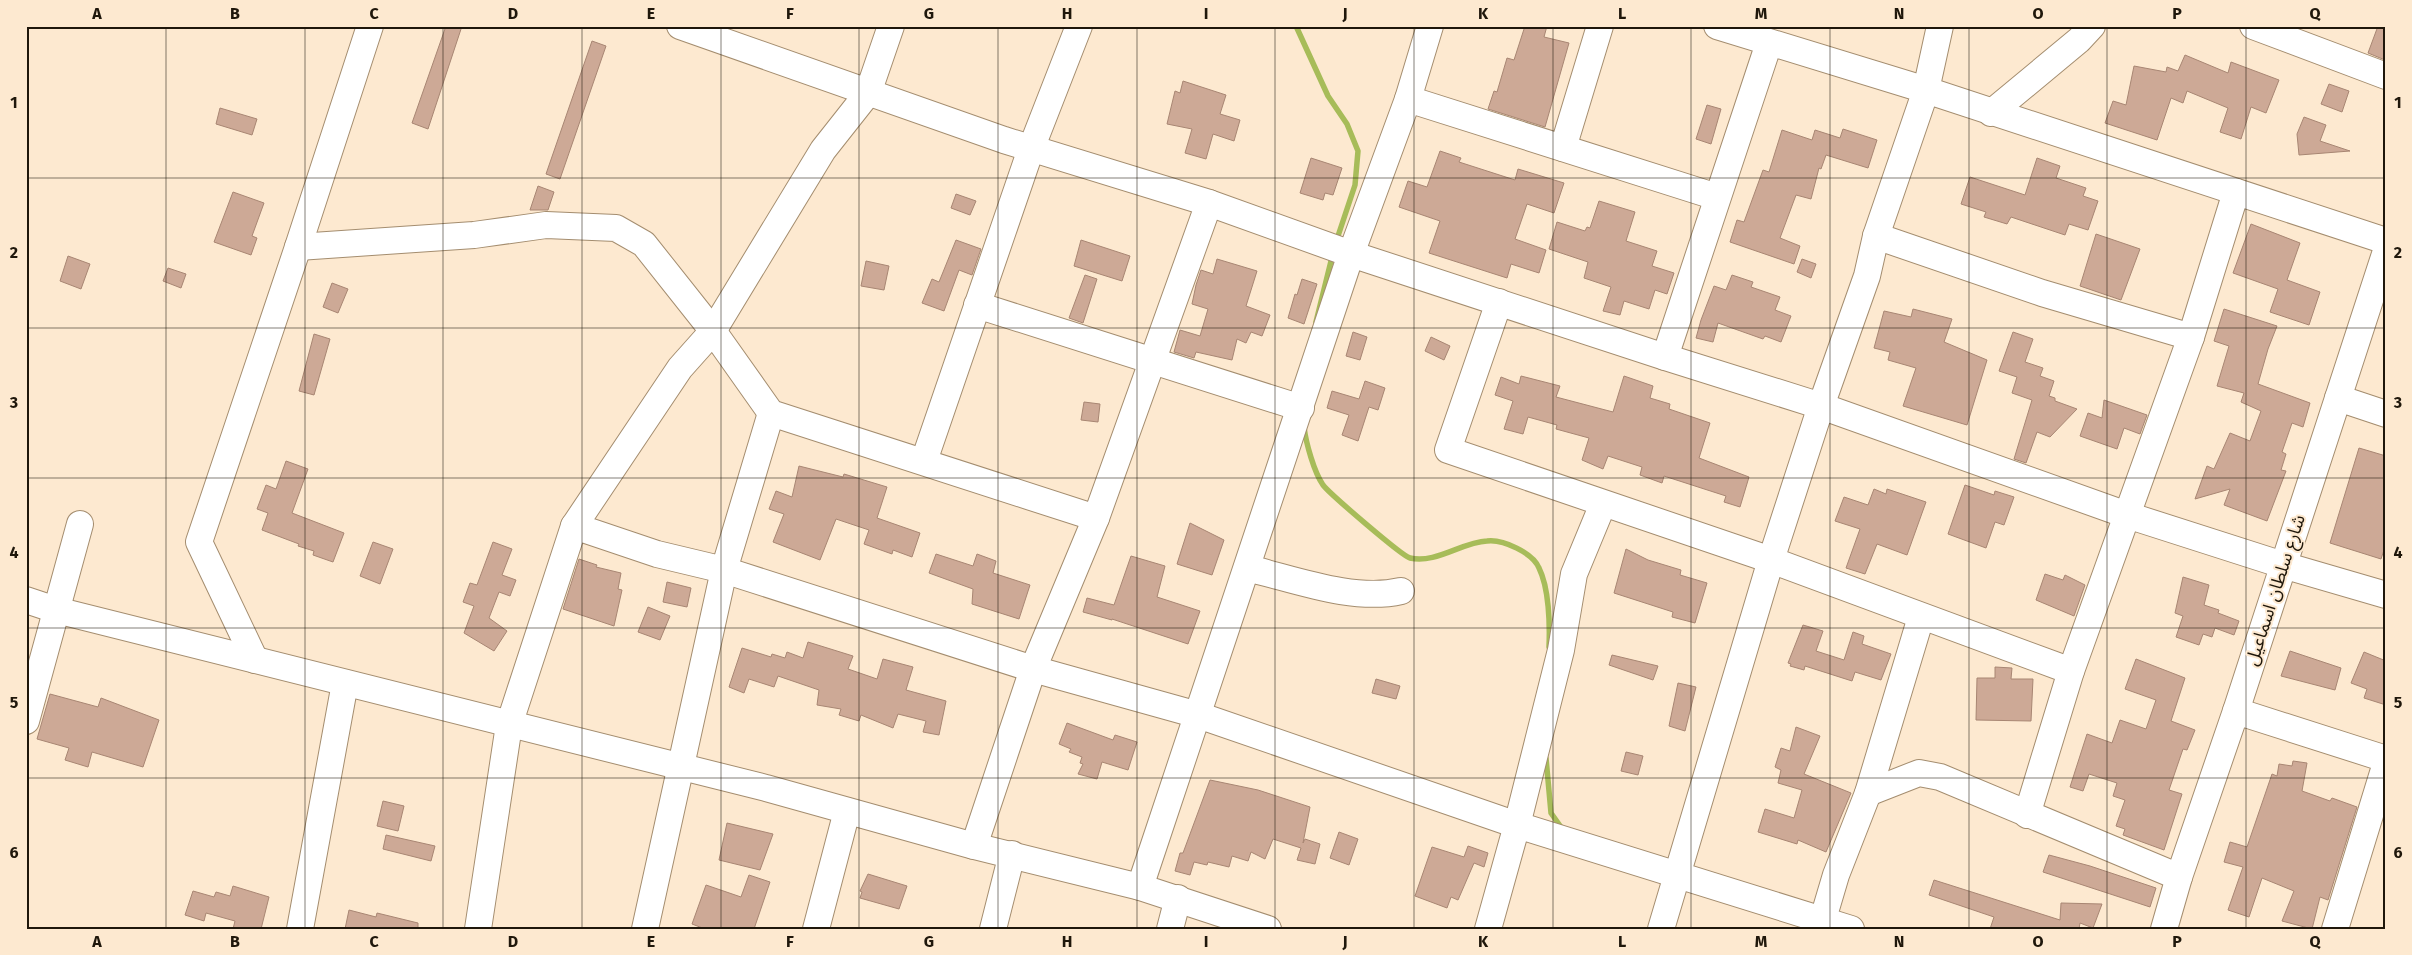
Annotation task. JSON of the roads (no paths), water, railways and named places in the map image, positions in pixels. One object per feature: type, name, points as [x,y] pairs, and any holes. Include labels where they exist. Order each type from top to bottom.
[{"type":"street","points":[[255,660],[198,542],[298,247],[370,26]]},
{"type":"street","points":[[680,26],[1031,149],[1209,203],[1351,254],[1821,406],[2127,515],[2283,565],[2386,595]]},
{"type":"street","points":[[478,929],[510,725],[574,526],[680,368],[713,331],[823,150],[868,93],[891,26]]},
{"type":"street","points":[[924,461],[1031,149],[1079,26]]},
{"type":"street","points":[[1140,887],[1351,254],[1408,99],[1430,26]]},
{"type":"street","points":[[1564,148],[1600,26]]},
{"type":"street","points":[[1717,26],[1926,90],[2386,241]]},
{"type":"street","points":[[1661,929],[1771,560],[1821,406],[1867,276],[1876,236],[1926,90],[1940,26]]},
{"type":"street","points":[[1991,112],[2034,79],[2079,40],[2092,26]]},
{"type":"street","points":[[2252,26],[2386,76]]},
{"type":"street","points":[[1665,357],[1769,43]]},
{"type":"street","points":[[1408,99],[1717,197]]},
{"type":"street","points":[[2027,815],[2071,671],[2191,337],[2236,192]]},
{"type":"street","points":[[974,846],[1033,669],[1096,518],[1209,203]]},
{"type":"street","points":[[298,247],[474,235],[546,225],[616,228],[644,244],[713,331],[771,413],[1096,518]]},
{"type":"street","points":[[1876,236],[2042,293],[2191,337]]},
{"type":"street","name":"شارع سلطان اسماعيل","points":[[2164,929],[2179,877],[2236,711],[2386,251]]},
{"type":"street","points":[[1499,302],[1448,450],[1771,560],[1920,617],[2071,671]]},
{"type":"street","points":[[977,305],[1301,408]]},
{"type":"street","points":[[2338,398],[2386,414]]},
{"type":"street","points":[[645,929],[724,570],[771,413]]},
{"type":"street","points":[[1488,929],[1518,825],[1561,650],[1574,574],[1602,504]]},
{"type":"street","points":[[26,721],[80,524]]},
{"type":"street","points":[[574,526],[657,554],[724,570],[1033,669],[1198,715],[1518,825],[1821,924],[1851,929]]},
{"type":"street","points":[[1247,568],[1359,594],[1387,594],[1401,591]]},
{"type":"street","points":[[26,600],[56,610],[680,767],[974,846],[1140,887],[1268,929]]},
{"type":"street","points":[[1821,924],[1836,875],[1868,793],[1920,617]]},
{"type":"street","points":[[300,929],[345,683]]},
{"type":"street","points":[[2236,711],[2386,761],[2341,927]]},
{"type":"street","points":[[1868,793],[1919,773],[1959,784],[2027,815],[2179,877]]},
{"type":"street","points":[[816,929],[847,811]]},
{"type":"street","points":[[993,929],[1012,854]]},
{"type":"street","points":[[1170,929],[1178,898]]},
{"type":"waterway","points":[[1296,26],[1328,96],[1347,124],[1358,151],[1355,185],[1336,242]]},
{"type":"waterway","points":[[1316,322],[1333,253]]},
{"type":"waterway","points":[[1304,427],[1311,457],[1323,485],[1338,500],[1404,555],[1410,558],[1429,558],[1478,542],[1494,541],[1517,548],[1531,557],[1539,568],[1545,586],[1549,617],[1549,647]]},
{"type":"waterway","points":[[1546,758],[1551,813],[1563,830]]}]
